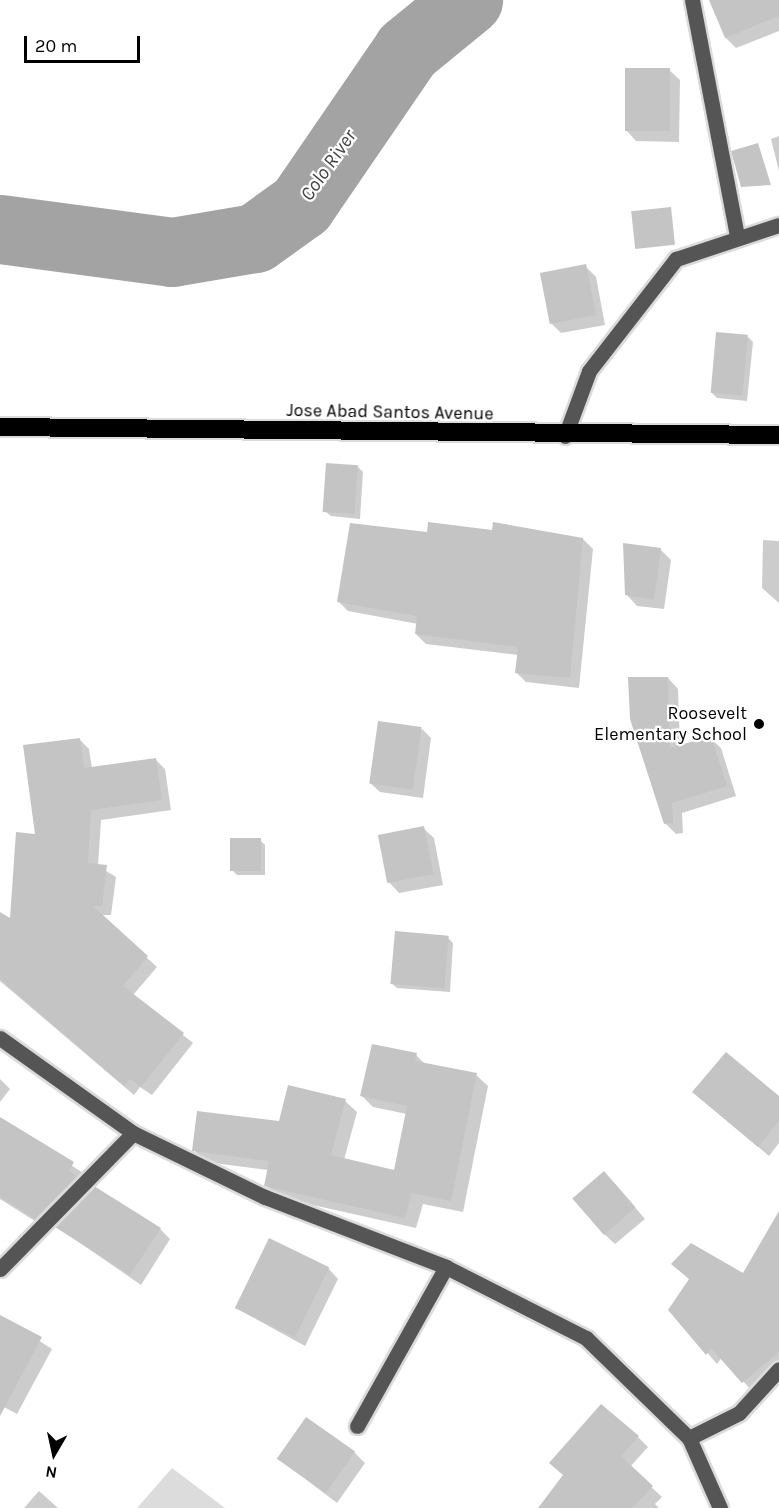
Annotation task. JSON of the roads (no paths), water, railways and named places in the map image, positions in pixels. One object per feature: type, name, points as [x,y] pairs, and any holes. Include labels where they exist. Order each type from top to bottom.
[{"type":"highway","name":"Jose Abad Santos Avenue","points":[[0,427],[565,436],[779,435]]},
{"type":"street","points":[[692,0],[737,236]]},
{"type":"street","points":[[565,436],[589,371],[676,258],[737,236],[779,225]]},
{"type":"street","points":[[0,1038],[133,1133],[265,1197],[446,1267],[586,1338],[689,1438],[720,1508]]},
{"type":"street","points":[[0,1269],[133,1133]]},
{"type":"street","points":[[357,1426],[446,1267]]},
{"type":"street","points":[[689,1438],[739,1413],[779,1369]]},
{"type":"waterway","name":"Colo River","points":[[0,229],[172,252],[255,238],[301,205],[407,50],[468,0]]},
{"type":"place","name":"Roosevelt Elementary School","points":[[759,724]]}]
